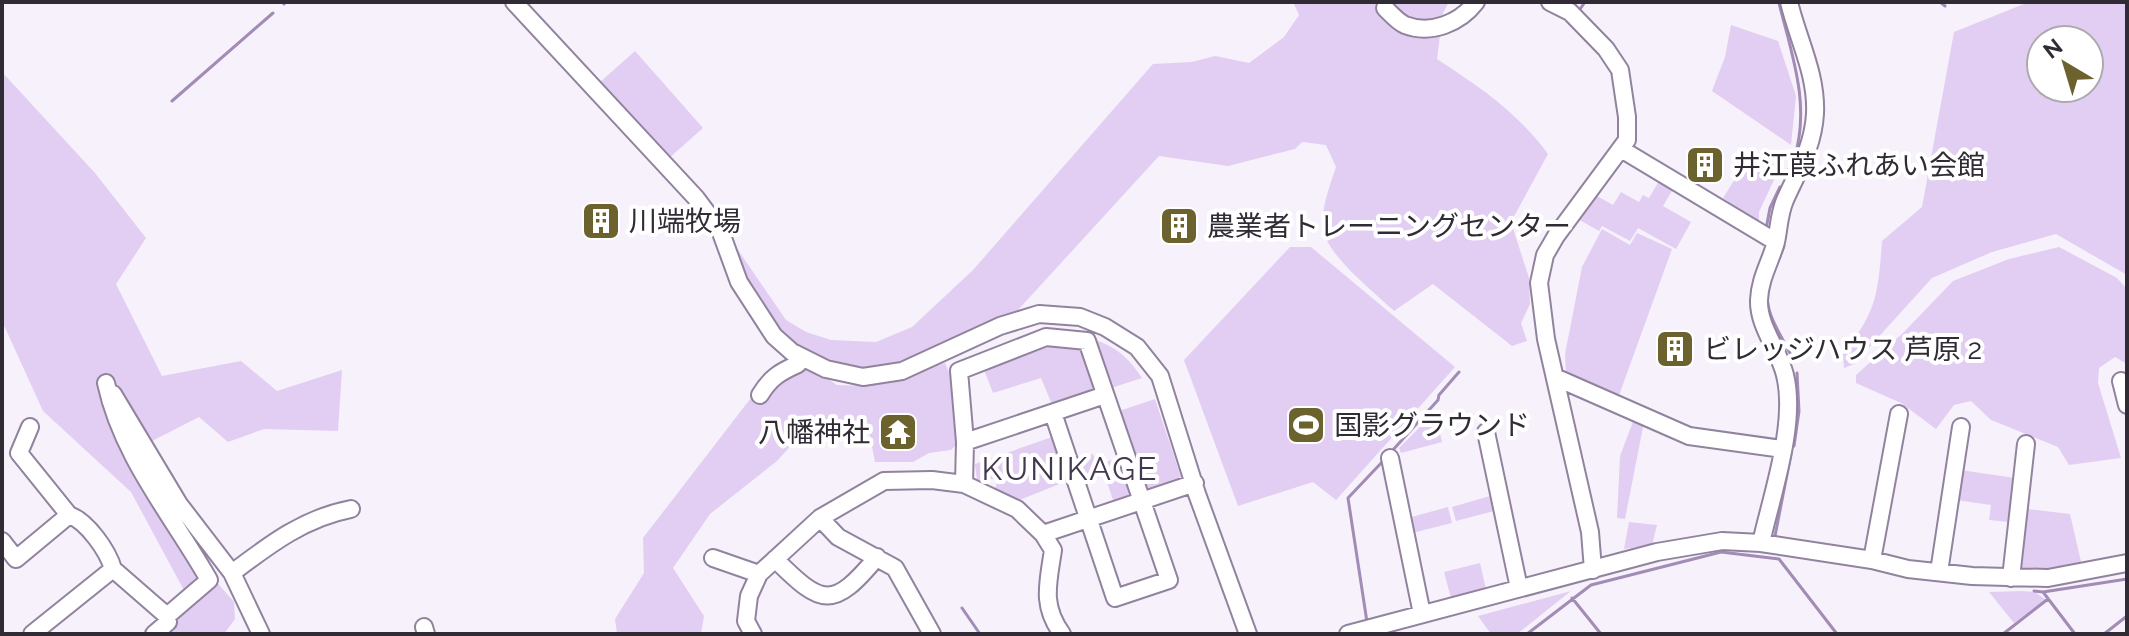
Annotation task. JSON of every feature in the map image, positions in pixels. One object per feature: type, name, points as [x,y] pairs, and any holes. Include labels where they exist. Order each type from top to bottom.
[{"type":"street","points":[[514,2],[696,198],[720,230],[739,282],[774,336],[792,352],[826,369],[863,377],[902,371],[1000,326],[1039,314],[1080,317],[1105,327],[1137,347],[1160,376],[1248,634]]},
{"type":"street","points":[[1385,8],[1402,24],[1423,30],[1447,25],[1464,15],[1476,2]]},
{"type":"street","points":[[1550,2],[1575,7],[1606,49],[1620,70],[1627,117],[1627,140],[1545,255],[1539,283],[1546,339],[1590,532],[1593,570]]},
{"type":"street","points":[[1761,543],[1789,420],[1786,377],[1759,305],[1761,281],[1776,242],[1778,221],[1785,201],[1810,149],[1815,115],[1810,62],[1796,31],[1789,2]]},
{"type":"street","points":[[1621,149],[1776,242]]},
{"type":"street","points":[[739,282],[742,309]]},
{"type":"street","points":[[964,484],[965,442],[959,371],[1046,337],[1087,341],[1169,580],[1115,598],[1053,413]]},
{"type":"street","points":[[760,395],[768,381],[798,364]]},
{"type":"street","points":[[1557,378],[1689,436],[1782,449]]},
{"type":"street","points":[[2121,381],[2127,405]]},
{"type":"street","points":[[167,616],[209,580],[131,453],[113,414],[106,383],[179,504],[232,573],[261,634]]},
{"type":"street","points":[[965,442],[1105,395]]},
{"type":"street","points":[[1872,560],[1899,414]]},
{"type":"street","points":[[30,427],[19,453],[52,498],[69,515],[79,518],[110,559],[113,569],[167,616],[168,622],[154,634]]},
{"type":"street","points":[[1939,572],[1961,427]]},
{"type":"street","points":[[1486,432],[1519,588]]},
{"type":"street","points":[[2011,578],[2026,444]]},
{"type":"street","points":[[1390,458],[1422,614]]},
{"type":"street","points":[[753,634],[746,621],[749,596],[759,574],[820,518],[884,481],[932,480],[964,484],[1017,509],[1043,534],[1053,550],[1046,594],[1050,615],[1062,634]]},
{"type":"street","points":[[1043,534],[1195,483]]},
{"type":"street","points":[[232,573],[280,537],[326,514],[351,509]]},
{"type":"street","points":[[2,570],[69,515]]},
{"type":"street","points":[[820,518],[838,537],[895,568],[932,634]]},
{"type":"street","points":[[2,541],[16,559]]},
{"type":"street","points":[[1348,634],[1657,552],[1711,542],[1761,543],[1872,560],[1908,569],[2011,578],[2048,578],[2127,563]]},
{"type":"street","points":[[775,559],[797,581],[817,594],[832,596],[845,591],[877,557]]},
{"type":"street","points":[[713,558],[759,574]]},
{"type":"street","points":[[32,634],[113,569]]},
{"type":"shaded area","points":[[1293,2],[1449,2],[1443,13],[1437,59],[1483,90],[1510,113],[1548,154],[1511,222],[1529,278],[1530,304],[1521,323],[1527,341],[1512,346],[1433,284],[1394,311],[1353,274],[1327,240],[1323,215],[1336,167],[1326,145],[1302,142],[1295,149],[1228,166],[1159,156],[1018,310],[892,365],[855,368],[831,363],[784,336],[755,301],[735,253],[738,250],[786,320],[806,332],[831,340],[876,342],[912,327],[973,270],[1153,64],[1192,62],[1215,56],[1249,63],[1284,37],[1299,15]]},
{"type":"shaded area","points":[[2029,2],[2127,2],[2127,275],[2056,234],[1992,252],[1932,278],[1854,364],[1844,368],[1843,354],[1863,326],[1874,301],[1882,241],[1922,207],[1954,32]]},
{"type":"shaded area","points":[[1731,25],[1778,41],[1796,96],[1791,145],[1712,91],[1725,57]]},
{"type":"shaded area","points":[[635,51],[703,128],[668,159],[600,82]]},
{"type":"shaded area","points":[[2,72],[95,173],[146,238],[116,284],[162,376],[241,361],[277,391],[342,370],[338,431],[264,429],[228,442],[199,417],[150,442],[207,547],[214,579],[234,602],[235,619],[224,634],[158,634],[186,594],[131,492],[43,411],[2,321]]},
{"type":"shaded area","points":[[1752,152],[1780,167],[1759,212],[1759,224],[1723,198]]},
{"type":"shaded area","points":[[1659,181],[1673,189],[1663,206],[1691,222],[1676,249],[1638,228],[1630,241],[1602,226],[1599,231],[1576,218],[1590,192],[1613,205],[1621,192],[1639,202],[1643,195],[1649,198]]},
{"type":"shaded area","points":[[1602,229],[1630,245],[1637,233],[1672,249],[1618,398],[1566,374],[1565,354],[1582,267]]},
{"type":"shaded area","name":"国影グラウンド","points":[[1290,247],[1311,247],[1455,367],[1336,500],[1313,482],[1238,506],[1184,360]]},
{"type":"shaded area","points":[[2059,247],[2117,278],[2127,289],[2127,364],[2115,357],[2099,368],[2098,383],[2121,458],[2069,465],[2058,447],[1991,420],[1971,401],[1954,405],[1936,429],[1901,403],[1856,383],[1856,375],[1903,333],[1953,281],[2009,259]]},
{"type":"shaded area","points":[[1090,339],[1120,353],[1142,378],[1108,389]]},
{"type":"shaded area","points":[[1046,342],[1082,345],[1100,393],[1054,409],[1041,378],[993,393],[983,367]]},
{"type":"shaded area","points":[[945,363],[955,386],[959,442],[951,450],[929,453],[913,462],[875,462],[868,426],[807,428],[777,461],[710,514],[673,568],[704,616],[701,634],[617,634],[615,619],[644,573],[643,538],[764,381],[802,367],[817,372],[837,385],[869,386]]},
{"type":"shaded area","points":[[1155,399],[1181,477],[1142,490],[1116,412]]},
{"type":"shaded area","points":[[1435,412],[1442,442],[1401,453],[1399,448]]},
{"type":"shaded area","points":[[1634,419],[1644,422],[1625,519],[1617,518],[1620,456]]},
{"type":"shaded area","points":[[1052,437],[1067,481],[1017,501],[994,491],[997,483],[994,479],[985,480],[981,485],[977,480],[975,464]]},
{"type":"shaded area","points":[[1093,454],[1100,477],[1080,483],[1073,460]]},
{"type":"shaded area","points":[[1120,457],[1132,494],[1113,500],[1101,464]]},
{"type":"shaded area","points":[[1960,470],[2015,478],[2009,522],[1989,520],[1991,505],[1956,500]]},
{"type":"shaded area","points":[[1490,496],[1494,511],[1456,521],[1452,507]]},
{"type":"shaded area","points":[[1448,507],[1452,523],[1412,533],[1408,518]]},
{"type":"shaded area","points":[[2027,509],[2070,514],[2082,566],[2017,572]]},
{"type":"shaded area","points":[[1629,522],[1657,525],[1652,545],[1624,549]]},
{"type":"shaded area","points":[[1480,563],[1486,589],[1451,598],[1444,572]]},
{"type":"shaded area","points":[[1571,591],[1517,634],[1491,634],[1478,616]]},
{"type":"shaded area","points":[[1989,592],[2035,592],[2046,600],[2014,623]]},
{"type":"waterway","points":[[1578,12],[1585,2]]},
{"type":"waterway","points":[[1940,2],[1945,6]]},
{"type":"waterway","points":[[1779,3],[1800,100],[1801,120],[1794,159]]},
{"type":"waterway","points":[[172,101],[273,13]]},
{"type":"waterway","points":[[1785,178],[1789,169]]},
{"type":"waterway","points":[[1766,229],[1770,208],[1780,187]]},
{"type":"waterway","points":[[1784,246],[1769,284],[1767,299],[1772,317],[1794,362]]},
{"type":"waterway","points":[[1392,451],[1459,372]]},
{"type":"waterway","points":[[1794,446],[1799,411],[1797,373]]},
{"type":"waterway","points":[[1775,536],[1791,454]]},
{"type":"waterway","points":[[1367,622],[1348,498],[1384,460]]},
{"type":"waterway","points":[[1527,634],[1591,585],[1721,552],[1779,559],[1837,634]]},
{"type":"waterway","points":[[2043,592],[2127,579]]},
{"type":"waterway","points":[[2034,591],[2043,592],[2075,634]]},
{"type":"waterway","points":[[1572,598],[1601,634]]},
{"type":"waterway","points":[[2003,634],[2048,599]]},
{"type":"waterway","points":[[962,608],[980,634]]},
{"type":"waterway","points":[[2104,634],[2127,616]]},
{"type":"place","name":"井江葭ふれあい会館","points":[[1705,165]]},
{"type":"place","name":"川端牧場","points":[[601,221]]},
{"type":"place","name":"農業者トレーニングセンター","points":[[1179,226]]},
{"type":"place","name":"ビレッジハウス 芦原 2","points":[[1675,349]]},
{"type":"place","name":"国影グラウンド","points":[[1306,425]]},
{"type":"place","name":"八幡神社","points":[[898,432]]},
{"type":"district","name":"KUNIKAGE","points":[[1070,468]]}]
